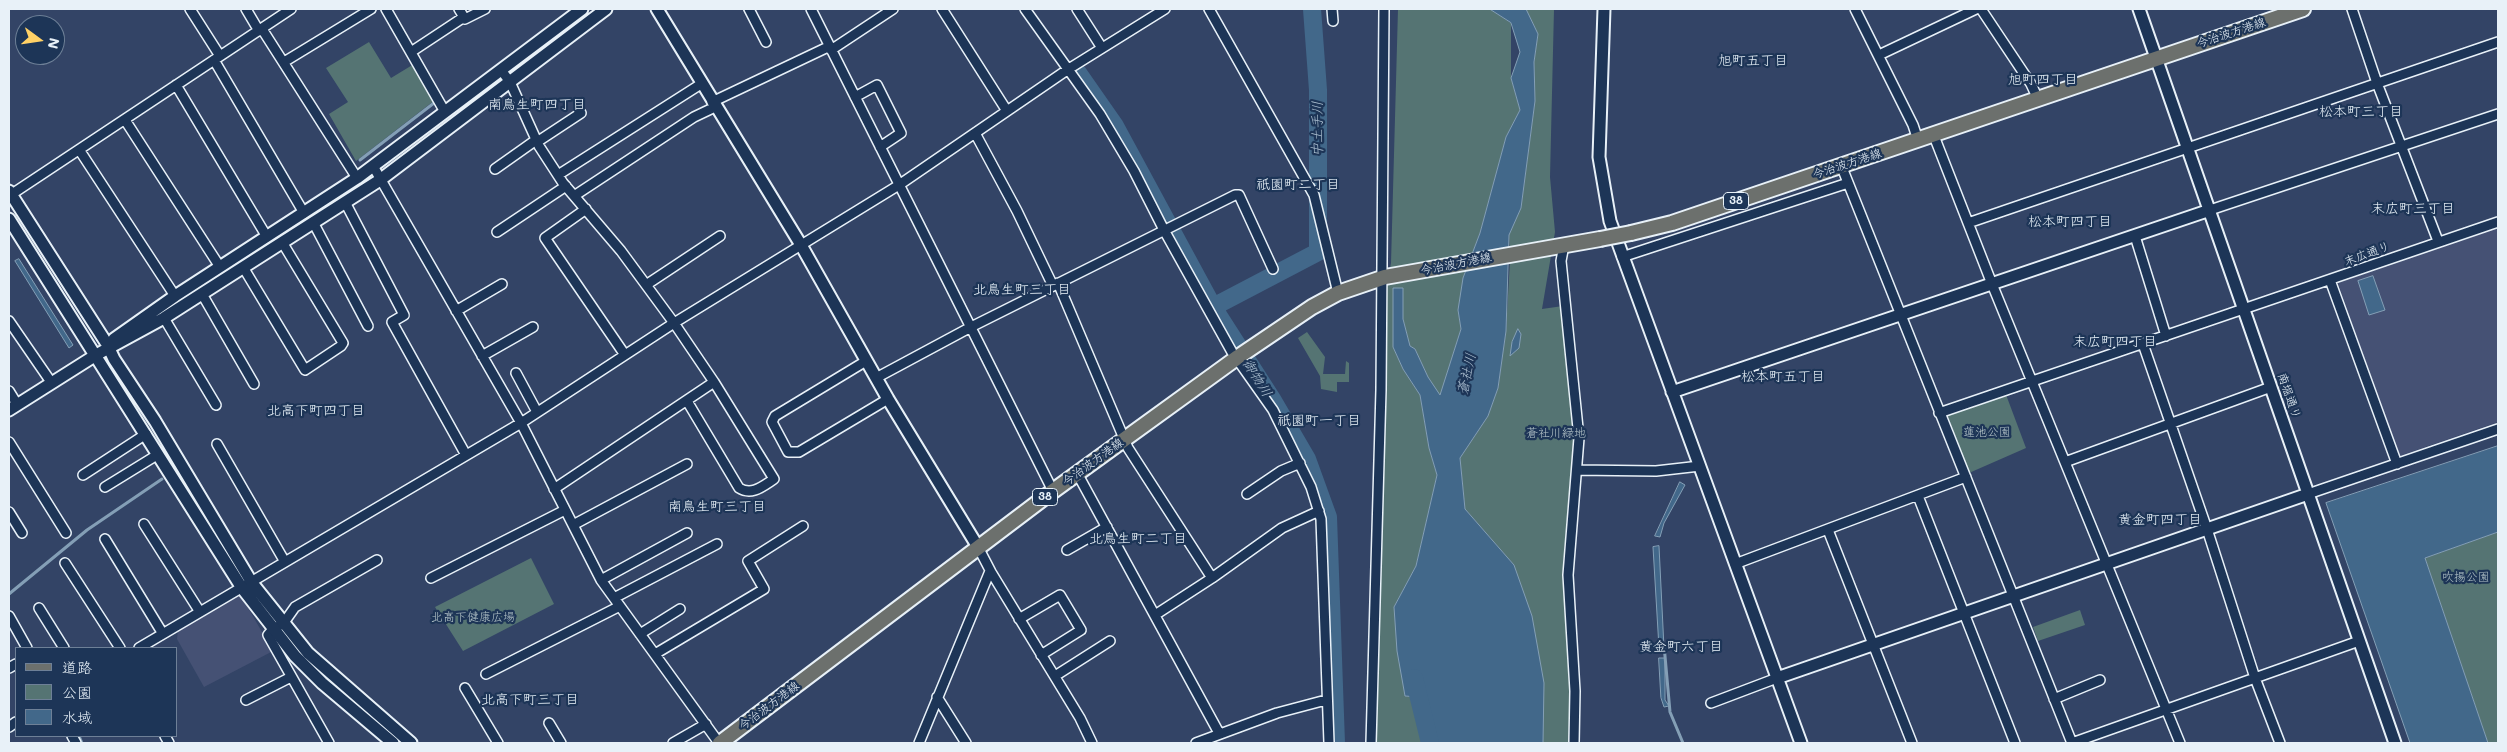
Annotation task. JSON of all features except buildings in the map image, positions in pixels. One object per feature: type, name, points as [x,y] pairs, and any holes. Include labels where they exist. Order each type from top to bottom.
[{"type":"main road","name":"今治波方港線","points":[[720,743],[1052,491],[1288,322],[1338,293],[1383,278],[1600,239],[1672,223],[1841,165],[1934,136],[2155,58],[2303,9]]},
{"type":"street","points":[[190,9],[304,213]]},
{"type":"street","points":[[246,9],[284,62],[358,178]]},
{"type":"street","points":[[247,586],[109,346],[10,194],[80,151],[291,9]]},
{"type":"street","points":[[284,62],[371,9]]},
{"type":"street","points":[[386,9],[445,112]]},
{"type":"street","points":[[411,52],[462,13],[469,19],[485,9]]},
{"type":"street","points":[[9,391],[13,407],[96,355],[175,296],[358,178],[582,9]]},
{"type":"street","points":[[109,346],[164,318],[380,180],[606,9]]},
{"type":"street","points":[[656,9],[801,245],[866,362],[1080,718],[1092,743]]},
{"type":"street","points":[[749,9],[766,42]]},
{"type":"street","points":[[811,9],[1052,491]]},
{"type":"street","points":[[574,196],[713,104],[830,48],[893,9]]},
{"type":"street","points":[[942,9],[1007,111]]},
{"type":"street","points":[[1025,9],[1100,114],[1134,171],[1164,230],[1232,352],[1238,357],[1273,410],[1311,487],[1321,519],[1328,743]]},
{"type":"street","points":[[1077,9],[1102,48]]},
{"type":"street","points":[[141,647],[521,423],[674,323],[899,185],[1067,70],[1164,9]]},
{"type":"street","points":[[1209,9],[1314,194],[1338,293]]},
{"type":"street","points":[[1332,9],[1333,21]]},
{"type":"street","points":[[1371,743],[1383,278],[1384,9]]},
{"type":"street","points":[[1604,9],[1599,157],[1606,204],[1622,257],[1801,743]]},
{"type":"street","points":[[1855,9],[1913,125],[1918,140]]},
{"type":"street","points":[[1879,55],[1976,9]]},
{"type":"street","points":[[1981,9],[2031,84],[2038,99]]},
{"type":"street","name":"南堀通り","points":[[2139,9],[2395,743]]},
{"type":"street","points":[[2352,9],[2377,83],[2438,241]]},
{"type":"street","points":[[1968,223],[2187,150],[2498,42]]},
{"type":"street","points":[[501,70],[510,82],[537,141],[558,175],[674,323],[714,382],[774,480],[755,491],[745,492],[740,488],[687,401]]},
{"type":"street","points":[[558,175],[701,84]]},
{"type":"street","points":[[176,85],[267,237]]},
{"type":"street","points":[[855,97],[877,85],[901,133],[880,147]]},
{"type":"street","points":[[495,169],[581,113]]},
{"type":"street","points":[[1672,392],[2498,114]]},
{"type":"street","points":[[125,120],[220,267]]},
{"type":"street","points":[[974,133],[1056,285],[1124,440],[1212,578]]},
{"type":"street","points":[[1934,136],[1992,284],[2180,743]]},
{"type":"street","points":[[80,151],[175,296]]},
{"type":"street","points":[[1841,165],[2072,743],[2359,641]]},
{"type":"street","points":[[373,166],[521,423],[601,580],[720,743]]},
{"type":"street","points":[[1622,257],[1848,183]]},
{"type":"street","points":[[497,232],[566,186]]},
{"type":"street","points":[[876,378],[971,327],[1235,195],[1239,196],[1273,269]]},
{"type":"street","points":[[345,202],[404,315],[392,322],[466,455]]},
{"type":"street","points":[[586,209],[545,238],[625,355]]},
{"type":"street","points":[[9,219],[51,288],[146,434],[157,455],[247,586],[279,626],[411,743]]},
{"type":"street","points":[[313,222],[368,326]]},
{"type":"street","name":"末広通り","points":[[1939,413],[2498,222]]},
{"type":"street","points":[[646,285],[720,236]]},
{"type":"street","points":[[2135,236],[2166,336]]},
{"type":"street","points":[[243,267],[304,370],[343,343],[282,242]]},
{"type":"street","points":[[1558,246],[1579,438],[1568,575],[1575,691],[1574,743]]},
{"type":"street","points":[[2330,280],[2397,464]]},
{"type":"street","points":[[456,311],[502,284]]},
{"type":"street","points":[[202,294],[254,384]]},
{"type":"street","points":[[164,318],[216,405]]},
{"type":"street","points":[[9,321],[51,382]]},
{"type":"street","points":[[482,356],[533,327]]},
{"type":"street","points":[[2143,344],[2207,529],[2254,678],[2280,743]]},
{"type":"street","points":[[866,362],[780,413],[772,422],[788,452],[794,453],[888,399]]},
{"type":"street","points":[[516,373],[537,412]]},
{"type":"street","points":[[554,488],[714,382]]},
{"type":"street","points":[[2065,462],[2271,387]]},
{"type":"street","points":[[1711,703],[1777,678],[2498,429]]},
{"type":"street","points":[[83,475],[146,434]]},
{"type":"street","points":[[9,442],[66,533]]},
{"type":"street","points":[[217,444],[285,562]]},
{"type":"street","points":[[105,487],[157,455]]},
{"type":"street","points":[[573,525],[687,464]]},
{"type":"street","points":[[1247,494],[1281,471],[1300,464]]},
{"type":"street","points":[[1577,470],[1656,471],[1700,466]]},
{"type":"street","points":[[1077,473],[1220,733]]},
{"type":"street","points":[[1735,564],[1966,477]]},
{"type":"street","points":[[1918,496],[2015,743]]},
{"type":"street","points":[[431,578],[565,510]]},
{"type":"street","points":[[1155,615],[1212,578],[1282,528],[1318,511]]},
{"type":"street","points":[[9,512],[22,533]]},
{"type":"street","points":[[144,524],[200,612]]},
{"type":"street","points":[[655,654],[764,589],[748,561],[803,526]]},
{"type":"street","points":[[1067,550],[1107,527]]},
{"type":"street","points":[[1828,530],[1912,743]]},
{"type":"street","points":[[601,580],[688,533]]},
{"type":"street","points":[[105,540],[163,634]]},
{"type":"street","points":[[614,598],[717,544]]},
{"type":"street","points":[[330,743],[268,635],[279,626],[295,607],[377,560]]},
{"type":"street","points":[[65,563],[119,647]]},
{"type":"street","points":[[919,743],[990,571]]},
{"type":"street","points":[[1019,619],[1060,595],[1080,630],[1041,655]]},
{"type":"street","points":[[486,674],[620,606]]},
{"type":"street","points":[[39,608],[63,647]]},
{"type":"street","points":[[640,634],[680,609]]},
{"type":"street","points":[[9,616],[26,647]]},
{"type":"street","points":[[279,626],[295,656],[322,683],[393,743]]},
{"type":"street","points":[[1055,676],[1110,641]]},
{"type":"street","points":[[246,700],[291,677]]},
{"type":"street","points":[[2054,699],[2100,680]]},
{"type":"street","points":[[465,688],[498,743]]},
{"type":"street","points":[[938,697],[966,743]]},
{"type":"street","points":[[1196,743],[1277,713],[1326,700]]},
{"type":"street","points":[[549,723],[561,743]]},
{"type":"street","points":[[673,743],[706,724]]},
{"type":"shaded area","points":[[2498,228],[2498,422],[2399,456],[2338,283]]},
{"type":"shaded area","points":[[240,594],[273,651],[204,687],[177,639],[178,631]]},
{"type":"green space","points":[[1398,9],[1490,9],[1511,23],[1511,78],[1520,110],[1506,137],[1480,233],[1468,265],[1458,310],[1461,329],[1440,396],[1428,377],[1415,349],[1410,347],[1403,319],[1403,288],[1393,347],[1403,369],[1420,395],[1429,448],[1437,475],[1416,566],[1394,607],[1405,696],[1419,697],[1430,743],[1375,743],[1386,289],[1391,263]]},
{"type":"green space","name":"蒼社川緑地","points":[[1526,9],[1554,9],[1550,177],[1555,232],[1542,309],[1563,306],[1574,435],[1563,566],[1570,691],[1569,743],[1542,743],[1514,565],[1465,509],[1460,458],[1488,416],[1498,388],[1506,331],[1510,260],[1509,234],[1521,208],[1535,101],[1534,62],[1538,34]]},
{"type":"green space","points":[[369,42],[391,78],[414,64],[435,100],[356,161],[329,114],[348,102],[326,68]]},
{"type":"green space","points":[[1307,332],[1325,357],[1323,374],[1345,374],[1346,361],[1349,363],[1349,382],[1337,382],[1337,392],[1321,389],[1320,376],[1298,338]]},
{"type":"green space","name":"蓮池公園","points":[[2005,392],[2026,448],[1969,473],[1947,414]]},
{"type":"green space","name":"吹揚公園","points":[[2498,532],[2498,743],[2488,743],[2425,558]]},
{"type":"green space","name":"北高下健康広場","points":[[531,558],[554,604],[463,651],[435,607]]},
{"type":"green space","points":[[2080,610],[2085,625],[2038,641],[2033,627]]},
{"type":"water","points":[[1490,9],[1526,9],[1538,34],[1534,62],[1535,101],[1521,208],[1509,235],[1506,331],[1498,388],[1488,416],[1460,458],[1465,509],[1514,565],[1532,616],[1544,683],[1543,743],[1430,743],[1419,697],[1405,696],[1397,651],[1394,607],[1416,566],[1437,475],[1429,448],[1420,395],[1403,369],[1393,347],[1393,288],[1403,288],[1403,319],[1410,346],[1415,349],[1428,377],[1440,395],[1461,329],[1458,310],[1463,278],[1480,233],[1506,137],[1520,110],[1511,78],[1520,52],[1511,23]]},
{"type":"water","points":[[19,259],[73,345],[69,348],[15,261]]},
{"type":"water","points":[[2373,276],[2385,310],[2369,315],[2358,281]]},
{"type":"water","points":[[1518,329],[1521,334],[1519,348],[1510,356],[1512,342]]},
{"type":"water","points":[[2498,446],[2498,532],[2425,558],[2488,743],[2410,743],[2326,503]]},
{"type":"water","points":[[1680,482],[1685,485],[1664,523],[1660,537],[1655,536]]},
{"type":"water","points":[[1659,546],[1664,648],[1659,648],[1653,547]]},
{"type":"water","points":[[1659,658],[1665,658],[1665,700],[1669,706],[1664,707],[1661,698]]},
{"type":"waterway","name":"中土手川","points":[[1213,307],[1318,252],[1318,90],[1312,9]]},
{"type":"waterway","name":"御物川","points":[[1078,73],[1115,126],[1213,307],[1272,399],[1307,459],[1328,517],[1336,743]]},
{"type":"waterway","points":[[360,160],[434,103]]},
{"type":"waterway","points":[[9,594],[87,530],[162,479]]},
{"type":"waterway","points":[[1664,645],[1670,712],[1683,743]]},
{"type":"waterway","name":"蒼社川","points":[[1414,678],[1430,743]]},
{"type":"waterway","points":[[79,737],[82,743]]},
{"type":"district","name":"旭町五丁目","points":[[1753,61]]},
{"type":"district","name":"旭町四丁目","points":[[2043,80]]},
{"type":"district","name":"南鳥生町四丁目","points":[[537,105]]},
{"type":"district","name":"松本町三丁目","points":[[2361,112]]},
{"type":"district","name":"祇園町二丁目","points":[[1298,185]]},
{"type":"district","name":"末広町三丁目","points":[[2413,209]]},
{"type":"district","name":"松本町四丁目","points":[[2070,222]]},
{"type":"district","name":"北鳥生町三丁目","points":[[1022,290]]},
{"type":"district","name":"末広町四丁目","points":[[2115,342]]},
{"type":"district","name":"松本町五丁目","points":[[1783,377]]},
{"type":"district","name":"北高下町四丁目","points":[[316,411]]},
{"type":"district","name":"祇園町一丁目","points":[[1319,421]]},
{"type":"district","name":"南鳥生町三丁目","points":[[717,507]]},
{"type":"district","name":"黄金町四丁目","points":[[2160,520]]},
{"type":"district","name":"北鳥生町二丁目","points":[[1138,539]]},
{"type":"district","name":"黄金町六丁目","points":[[1681,647]]},
{"type":"district","name":"北高下町三丁目","points":[[530,700]]}]
